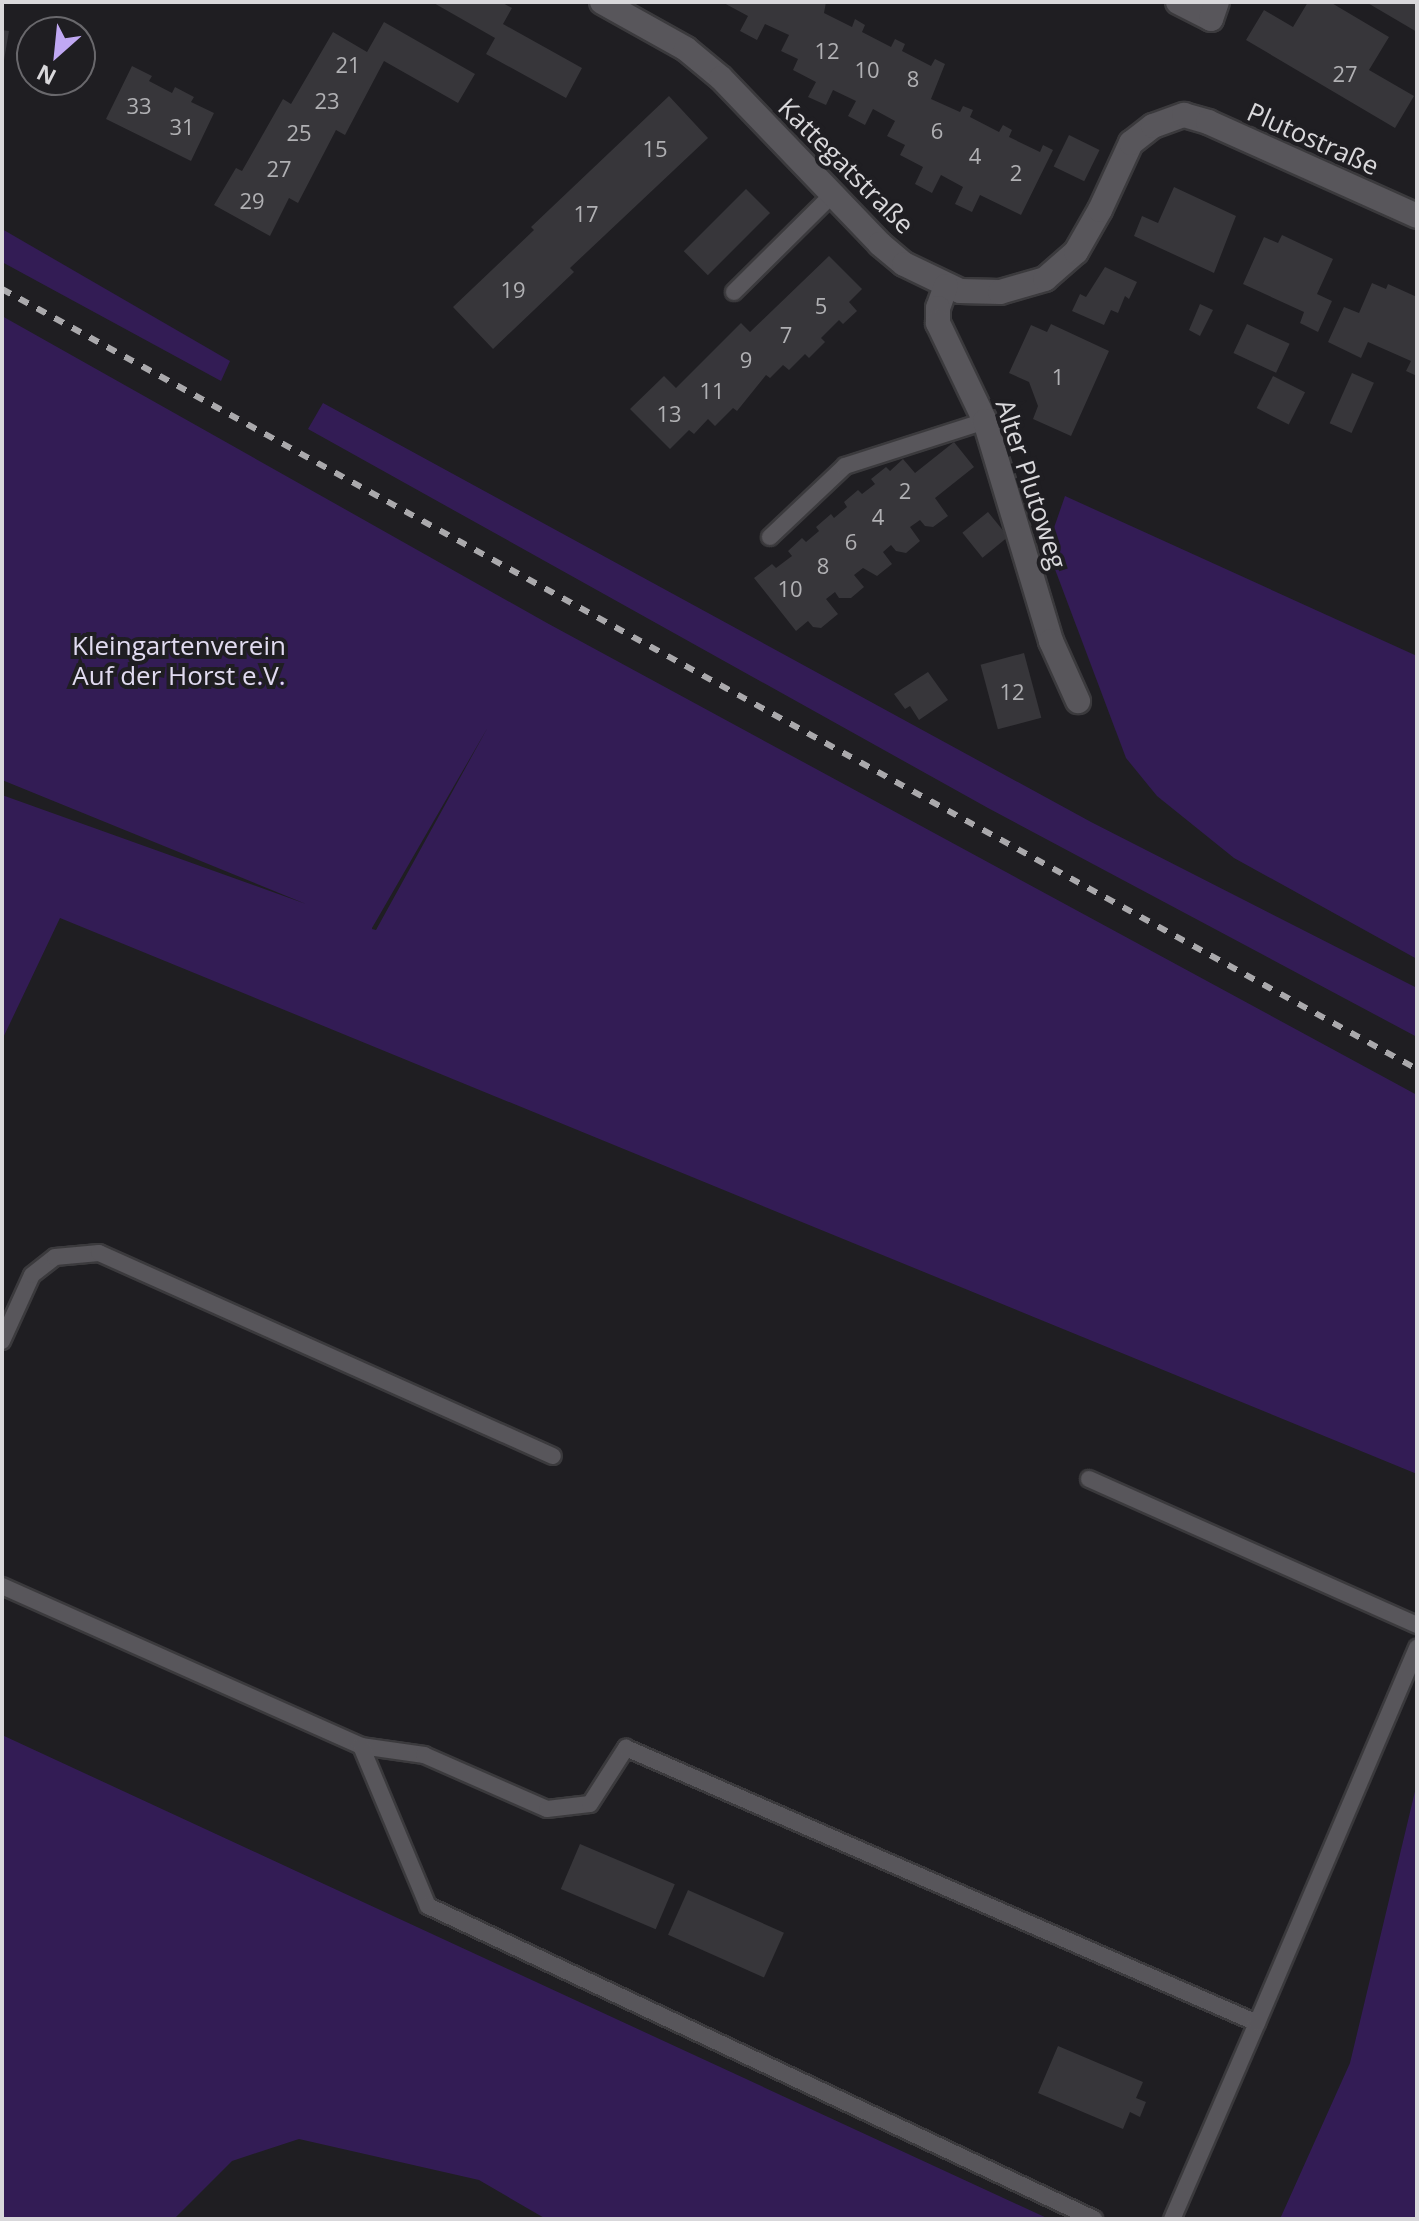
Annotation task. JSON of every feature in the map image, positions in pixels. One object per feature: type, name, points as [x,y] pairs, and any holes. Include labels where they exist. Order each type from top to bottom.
[{"type":"street","name":"Kattegatstraße","points":[[602,2],[686,49],[721,78],[832,195],[904,264],[960,291],[1000,292],[1045,279],[1076,252],[1100,210],[1131,143],[1153,126],[1184,115]]},
{"type":"street","points":[[1178,2],[1211,19],[1217,2]]},
{"type":"street","name":"Plutostraße","points":[[1184,115],[1208,122],[1417,216]]},
{"type":"street","name":"Alter Plutoweg","points":[[946,286],[938,308],[938,323],[985,421],[1051,641],[1078,701]]},
{"type":"lane","points":[[734,292],[832,195]]},
{"type":"lane","points":[[770,537],[845,466],[985,421]]},
{"type":"lane","points":[[2,1341],[32,1275],[55,1257],[99,1253],[553,1456]]},
{"type":"lane","points":[[1089,1479],[1417,1625]]},
{"type":"lane","points":[[2,1586],[361,1746],[424,1755],[547,1809],[590,1804],[626,1748],[1257,2023]]},
{"type":"lane","points":[[1172,2219],[1417,1648]]},
{"type":"lane","points":[[361,1746],[428,1906],[1094,2219]]},
{"type":"green space","points":[[2,229],[230,361],[221,381],[2,262]]},
{"type":"green space","name":"Kleingartenverein Auf der Horst e.V.","points":[[2,316],[547,623],[1417,1095],[1417,1474],[60,918],[2,1040],[2,795],[306,904],[2,780]],"holes":[[[488,727],[376,930],[372,928]]]},
{"type":"green space","points":[[323,403],[1091,822],[1417,988],[1417,1037],[988,808],[308,429]]},
{"type":"green space","points":[[1065,496],[1417,656],[1417,959],[1234,858],[1157,796],[1126,758],[1047,548]]},
{"type":"green space","points":[[2,1735],[1049,2219],[546,2219],[479,2180],[299,2139],[232,2161],[174,2219],[2,2219]]},
{"type":"green space","points":[[1417,1783],[1417,2219],[1280,2219],[1350,2063]]},
{"type":"building","points":[[432,2],[501,2],[512,8],[503,24],[582,68],[566,98],[486,54],[495,38]]},
{"type":"building","points":[[722,2],[826,2],[824,13],[852,27],[855,19],[865,25],[862,32],[891,47],[895,39],[905,44],[902,51],[931,66],[935,59],[945,64],[931,99],[960,112],[963,106],[973,110],[970,117],[999,132],[1003,125],[1012,130],[1009,137],[1040,152],[1043,145],[1053,150],[1021,215],[980,195],[972,212],[955,204],[963,187],[941,175],[932,193],[915,184],[923,167],[900,155],[905,145],[887,136],[895,121],[873,109],[865,125],[848,116],[856,101],[833,90],[826,105],[808,97],[816,82],[793,70],[798,59],[781,51],[789,35],[765,24],[757,40],[740,31],[748,16]]},
{"type":"building","points":[[1308,2],[1330,2],[1389,37],[1369,70],[1414,96],[1395,128],[1246,40],[1264,10],[1293,27]]},
{"type":"building","points":[[1366,2],[1417,2],[1417,32]]},
{"type":"building","points":[[384,22],[475,74],[458,103],[384,61],[345,135],[336,130],[298,203],[289,198],[270,236],[214,205],[236,168],[242,171],[283,99],[291,104],[333,32],[367,52]]},
{"type":"building","points":[[2,30],[9,31],[4,60],[2,60]]},
{"type":"building","points":[[132,66],[152,76],[149,81],[172,93],[175,87],[194,97],[191,102],[214,113],[191,161],[106,119]]},
{"type":"building","points":[[669,96],[708,138],[570,268],[574,272],[493,349],[453,307],[534,230],[531,227]]},
{"type":"building","points":[[1069,135],[1100,150],[1084,181],[1054,166]]},
{"type":"building","points":[[1174,187],[1236,216],[1214,273],[1134,236],[1142,216],[1158,223]]},
{"type":"building","points":[[746,189],[770,213],[708,275],[684,251]]},
{"type":"building","points":[[1282,235],[1333,259],[1317,294],[1332,301],[1318,332],[1300,323],[1304,312],[1243,284],[1264,237],[1278,243]]},
{"type":"building","points":[[829,256],[862,289],[849,302],[857,311],[843,324],[839,320],[821,338],[825,342],[809,358],[805,354],[789,370],[783,365],[770,378],[766,375],[737,411],[733,408],[715,426],[708,419],[694,434],[689,430],[670,449],[630,409],[664,376],[676,388],[741,323],[750,332]]},
{"type":"building","points":[[1105,267],[1137,282],[1129,299],[1125,296],[1118,313],[1111,310],[1104,325],[1072,311],[1080,294],[1086,297]]},
{"type":"building","points":[[1372,283],[1386,289],[1388,284],[1417,297],[1417,376],[1406,371],[1411,361],[1368,342],[1361,358],[1328,342],[1344,307],[1359,313]]},
{"type":"building","points":[[1200,304],[1213,310],[1200,336],[1189,330]]},
{"type":"building","points":[[1051,324],[1109,351],[1071,436],[1033,419],[1038,406],[1029,382],[1009,373],[1031,325],[1047,332]]},
{"type":"building","points":[[1247,324],[1290,344],[1276,373],[1233,353]]},
{"type":"building","points":[[1352,373],[1374,383],[1352,433],[1330,423]]},
{"type":"building","points":[[1273,376],[1305,392],[1289,424],[1257,408]]},
{"type":"building","points":[[954,442],[974,467],[935,498],[948,516],[933,527],[925,526],[920,520],[910,527],[920,541],[906,553],[896,551],[891,545],[883,552],[892,564],[877,576],[863,568],[854,575],[864,587],[851,598],[839,598],[835,592],[826,599],[838,614],[821,628],[813,627],[808,621],[796,631],[754,578],[772,564],[776,568],[792,556],[788,551],[802,538],[806,542],[819,531],[816,527],[831,514],[834,518],[847,507],[844,502],[858,490],[862,494],[875,484],[871,479],[886,467],[890,471],[903,459],[915,473]]},
{"type":"building","points":[[988,512],[1008,537],[982,558],[962,533]]},
{"type":"building","points":[[1024,653],[1041,718],[998,729],[981,665]]},
{"type":"building","points":[[928,672],[948,700],[919,720],[910,706],[905,709],[894,694]]},
{"type":"building","points":[[580,1844],[675,1884],[656,1929],[561,1889]]},
{"type":"building","points":[[688,1890],[784,1933],[764,1977],[668,1935]]},
{"type":"building","points":[[1058,2046],[1143,2082],[1136,2098],[1146,2102],[1140,2117],[1130,2112],[1123,2129],[1038,2093]]},
{"type":"railway","points":[[2,289],[1417,1069]]}]
